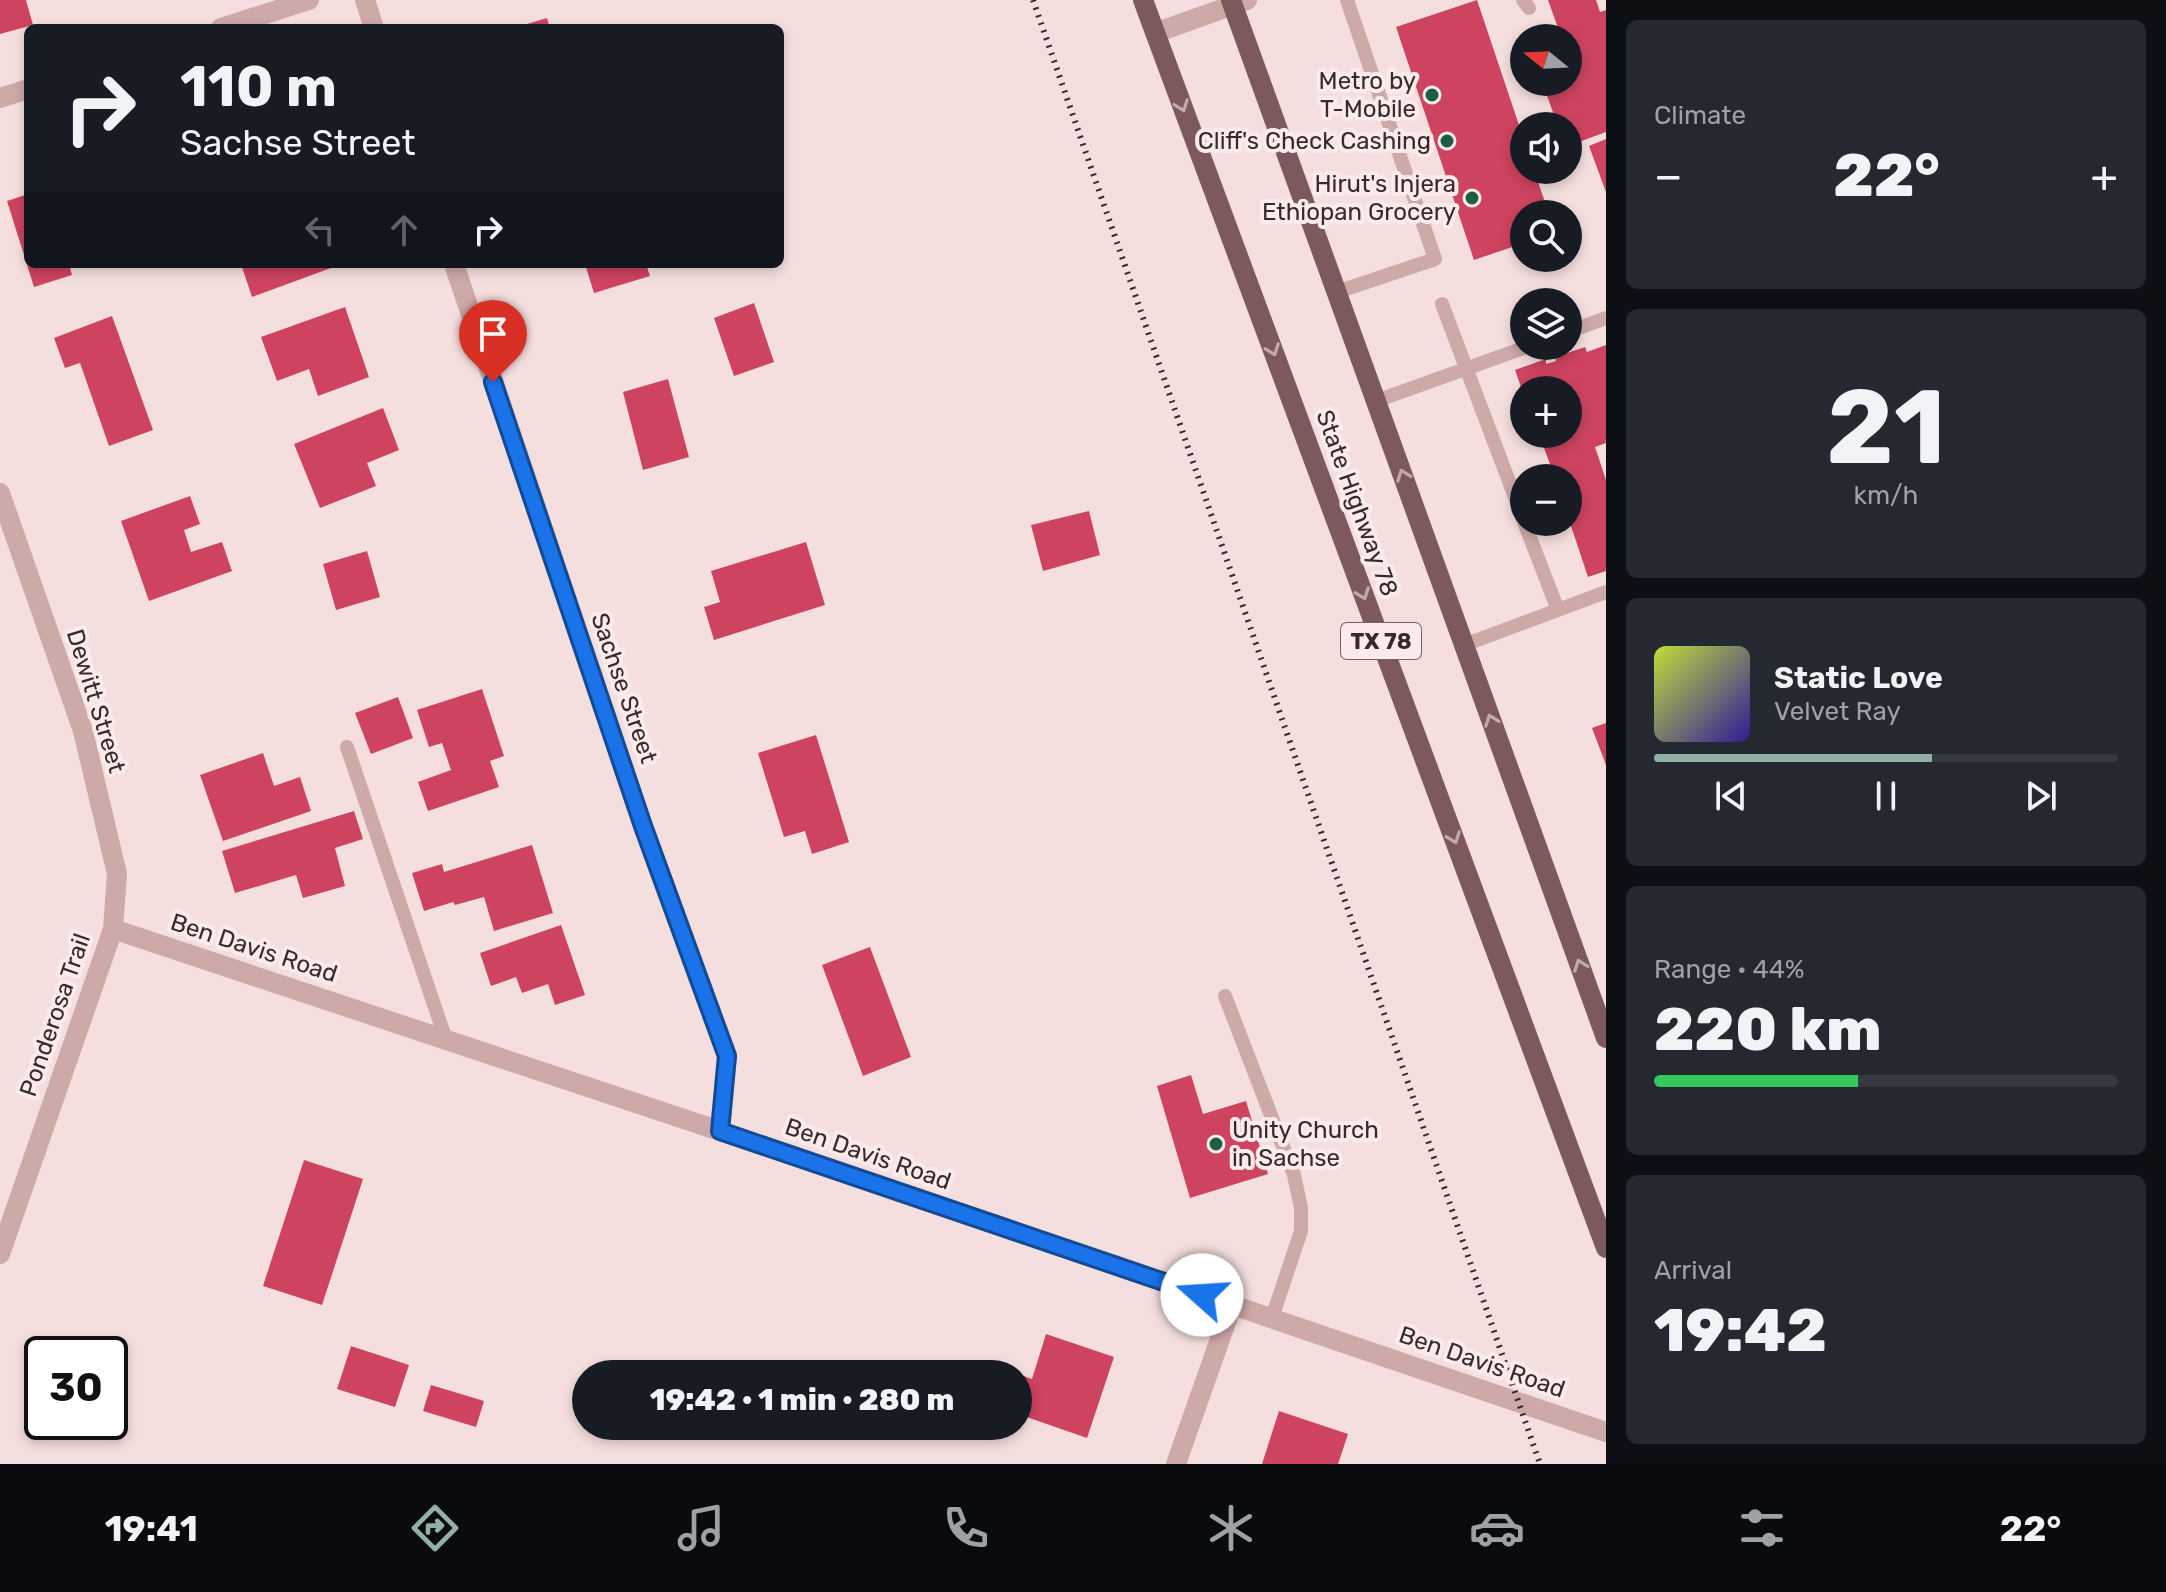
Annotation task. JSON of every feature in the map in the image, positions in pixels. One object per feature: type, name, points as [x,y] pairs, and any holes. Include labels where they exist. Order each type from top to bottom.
[{"type":"main road","name":"State Highway 78","points":[[1143,0],[1606,1248]]},
{"type":"main road","name":"TX 78","points":[[1237,2],[1337,292],[1606,1038]]},
{"type":"street","points":[[234,24],[309,0]]},
{"type":"street","points":[[365,0],[373,24]]},
{"type":"street","points":[[1155,33],[1237,2]]},
{"type":"street","points":[[0,98],[24,90]]},
{"type":"street","name":"Sachse Street","points":[[455,268],[643,826],[727,1056],[720,1131]]},
{"type":"street","name":"Dewitt Street","points":[[0,493],[83,731],[117,874],[113,929]]},
{"type":"street","name":"Ben Davis Road","points":[[113,929],[1606,1432]]},
{"type":"street","name":"Ponderosa Trail","points":[[0,1254],[113,929]]},
{"type":"street","points":[[1176,1464],[1232,1305]]},
{"type":"lane","points":[[1337,292],[1435,259],[1347,0]]},
{"type":"lane","points":[[1442,304],[1510,485]]},
{"type":"lane","points":[[1582,327],[1606,318]]},
{"type":"lane","points":[[1376,401],[1510,353]]},
{"type":"lane","points":[[1529,536],[1558,610]]},
{"type":"lane","points":[[1464,645],[1606,592]]},
{"type":"lane","points":[[347,747],[446,1040]]},
{"type":"lane","points":[[1225,996],[1294,1175],[1301,1208],[1301,1231],[1272,1318]]},
{"type":"building","points":[[0,0],[26,0],[33,24],[24,24],[24,27],[0,34]]},
{"type":"building","points":[[1477,0],[1515,112],[1510,112],[1510,184],[1539,184],[1544,200],[1510,200],[1510,248],[1474,260],[1396,27]]},
{"type":"building","points":[[1548,0],[1596,0],[1600,12],[1606,10],[1606,132],[1582,141],[1582,112],[1553,112],[1547,96],[1582,96],[1582,24],[1557,24]]},
{"type":"building","points":[[547,18],[549,24],[527,24]]},
{"type":"building","points":[[1606,139],[1606,192],[1589,146]]},
{"type":"building","points":[[24,195],[24,255],[7,201]]},
{"type":"building","points":[[28,268],[70,268],[72,275],[34,287]]},
{"type":"building","points":[[242,268],[331,268],[252,297]]},
{"type":"building","points":[[586,268],[647,268],[650,276],[594,293]]},
{"type":"building","points":[[754,303],[774,362],[734,376],[714,318]]},
{"type":"building","points":[[345,307],[369,377],[318,396],[309,369],[277,381],[261,337]]},
{"type":"building","points":[[112,316],[153,430],[109,446],[80,363],[65,368],[54,338]]},
{"type":"building","points":[[1606,345],[1606,443],[1595,447],[1606,480],[1606,571],[1588,577],[1574,536],[1582,536],[1582,464],[1550,464],[1544,448],[1582,448],[1582,376],[1517,376],[1515,370],[1543,360],[1546,364],[1556,360],[1582,360],[1582,348],[1585,347],[1587,352]]},
{"type":"building","points":[[668,379],[689,457],[643,470],[623,392]]},
{"type":"building","points":[[383,408],[399,450],[367,463],[376,486],[320,508],[294,444]]},
{"type":"building","points":[[190,496],[200,524],[184,530],[191,552],[222,542],[232,571],[149,601],[121,521]]},
{"type":"building","points":[[1089,511],[1100,555],[1043,571],[1031,525]]},
{"type":"building","points":[[806,542],[825,605],[714,640],[704,607],[720,602],[711,571]]},
{"type":"building","points":[[367,551],[380,597],[336,610],[323,564]]},
{"type":"building","points":[[482,689],[504,756],[490,761],[499,787],[428,811],[418,782],[451,770],[442,743],[429,747],[417,710]]},
{"type":"building","points":[[398,697],[413,738],[371,754],[355,713]]},
{"type":"building","points":[[1606,723],[1606,765],[1592,728]]},
{"type":"building","points":[[816,735],[849,842],[812,854],[805,831],[784,837],[758,753]]},
{"type":"building","points":[[263,753],[274,786],[300,777],[311,811],[223,841],[200,775]]},
{"type":"building","points":[[354,811],[363,839],[335,848],[345,886],[303,898],[296,875],[235,893],[222,851]]},
{"type":"building","points":[[532,845],[553,913],[494,931],[484,897],[424,911],[412,873],[442,864],[444,872]]},
{"type":"building","points":[[561,925],[585,995],[555,1005],[548,984],[522,993],[516,977],[491,986],[480,953]]},
{"type":"building","points":[[870,947],[911,1057],[863,1076],[822,965]]},
{"type":"building","name":"Unity Church in Sachse","points":[[1191,1075],[1203,1114],[1246,1101],[1268,1174],[1190,1198],[1157,1086]]},
{"type":"building","points":[[304,1160],[363,1179],[322,1305],[263,1286]]},
{"type":"building","points":[[1046,1334],[1114,1357],[1087,1438],[1032,1419],[1032,1379]]},
{"type":"building","points":[[351,1346],[409,1365],[395,1407],[337,1389]]},
{"type":"building","points":[[431,1385],[484,1401],[476,1427],[423,1411]]},
{"type":"building","points":[[1279,1411],[1348,1434],[1338,1464],[1262,1464]]},
{"type":"railway","points":[[1033,0],[1540,1464]]},
{"type":"place","name":"Metro by T-Mobile","points":[[1432,95]]},
{"type":"place","name":"Cliff's Check Cashing","points":[[1447,141]]},
{"type":"place","name":"Hirut's Injera Ethiopan Grocery","points":[[1472,198]]},
{"type":"place","name":"Unity Church in Sachse","points":[[1216,1144]]},
{"type":"route","points":[[493,382],[643,826],[727,1056],[720,1131],[1202,1295]]}]
